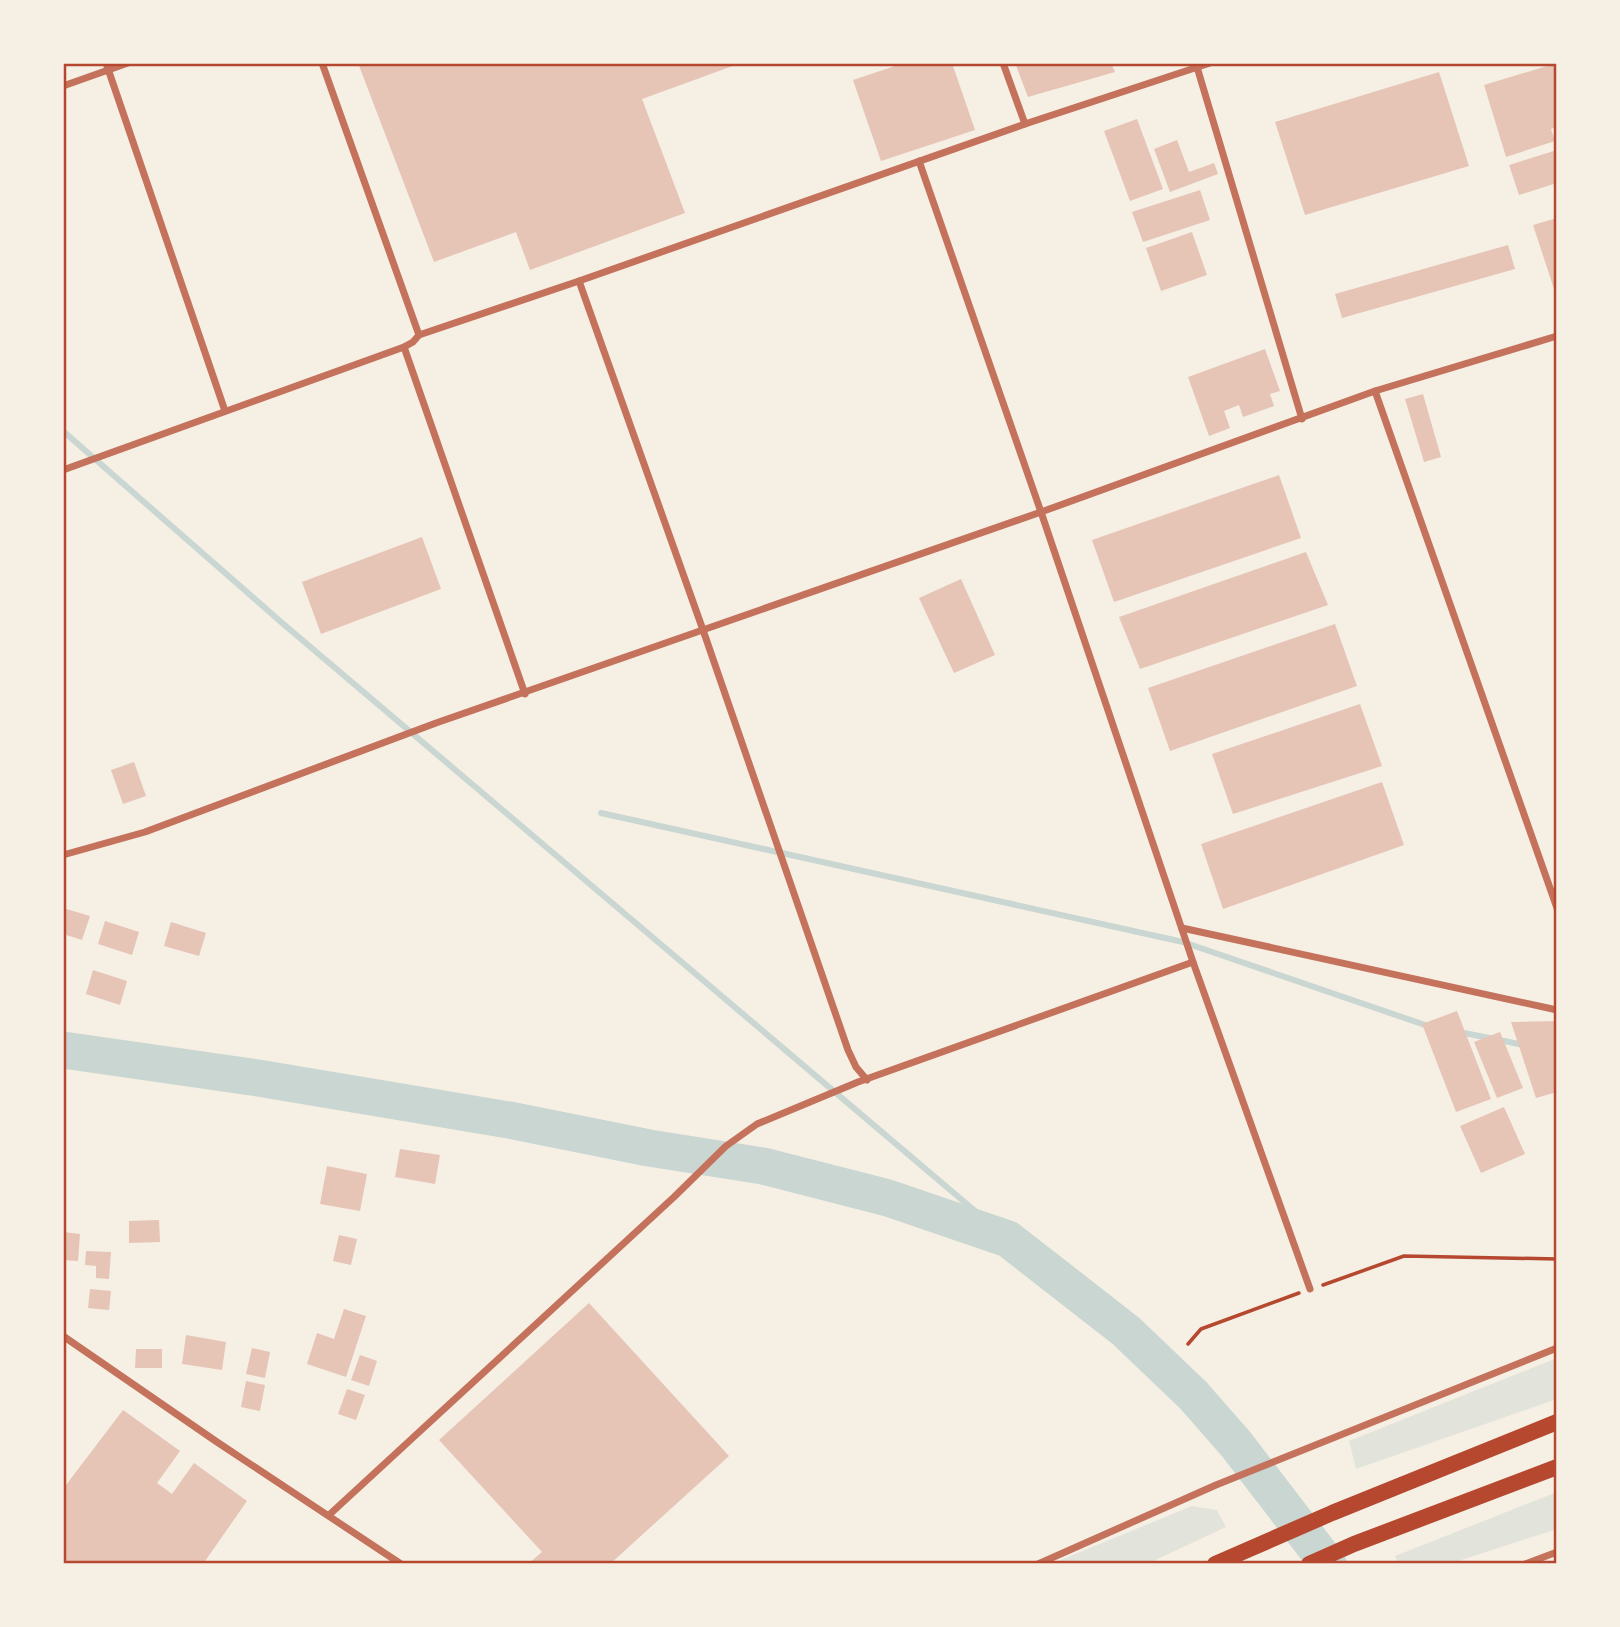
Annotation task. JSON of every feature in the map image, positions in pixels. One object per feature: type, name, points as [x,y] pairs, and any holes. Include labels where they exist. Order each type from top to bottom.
[{"type":"highway","points":[[1216,1564],[1332,1513],[1557,1422]]},
{"type":"highway","points":[[1309,1564],[1557,1466]]},
{"type":"street","points":[[63,86],[107,66],[128,63]]},
{"type":"street","points":[[321,63],[419,335]]},
{"type":"street","points":[[1003,63],[1025,124]]},
{"type":"street","points":[[63,470],[404,347],[419,335],[1025,124],[1210,63]]},
{"type":"street","points":[[107,66],[225,411]]},
{"type":"street","points":[[1197,67],[1302,419]]},
{"type":"street","points":[[919,161],[1181,928],[1310,1289]]},
{"type":"street","points":[[579,281],[848,1049],[856,1067],[867,1080]]},
{"type":"street","points":[[63,855],[145,832],[436,723],[1041,512],[1375,391],[1557,336]]},
{"type":"street","points":[[404,347],[524,694]]},
{"type":"street","points":[[1375,391],[1553,884],[1557,908]]},
{"type":"street","points":[[1181,928],[1557,1010]]},
{"type":"street","points":[[329,1515],[726,1146],[757,1124],[858,1082],[1193,962]]},
{"type":"street","points":[[63,1336],[217,1443],[401,1564]]},
{"type":"street","points":[[1038,1564],[1216,1485],[1557,1348]]},
{"type":"street","points":[[1525,1564],[1557,1552]]},
{"type":"path","points":[[1188,1344],[1201,1329],[1404,1256],[1557,1259]]},
{"type":"shaded area","points":[[1557,1358],[1557,1399],[1356,1469],[1349,1441]]},
{"type":"shaded area","points":[[1557,1492],[1557,1529],[1449,1564],[1399,1564],[1395,1556]]},
{"type":"shaded area","points":[[1192,1506],[1217,1510],[1226,1527],[1147,1564],[1051,1564]]},
{"type":"building","points":[[358,63],[741,63],[642,99],[685,213],[530,270],[516,232],[434,262]]},
{"type":"building","points":[[904,63],[952,63],[975,130],[881,161],[853,80]]},
{"type":"building","points":[[1015,63],[1111,63],[1115,72],[1028,97]]},
{"type":"building","points":[[1557,63],[1557,127],[1551,129],[1555,141],[1506,157],[1484,85]]},
{"type":"building","points":[[1439,72],[1469,166],[1305,215],[1275,122]]},
{"type":"building","points":[[1137,119],[1163,189],[1130,201],[1104,131]]},
{"type":"building","points":[[1177,140],[1189,172],[1214,163],[1218,174],[1170,192],[1154,149]]},
{"type":"building","points":[[1557,150],[1557,183],[1519,195],[1509,165]]},
{"type":"building","points":[[1200,190],[1210,220],[1143,242],[1132,212]]},
{"type":"building","points":[[1557,218],[1557,295],[1556,295],[1533,225]]},
{"type":"building","points":[[1192,232],[1207,275],[1161,291],[1146,248]]},
{"type":"building","points":[[1508,245],[1515,269],[1342,318],[1335,294]]},
{"type":"building","points":[[1265,349],[1280,391],[1270,394],[1274,406],[1243,417],[1239,405],[1224,411],[1230,428],[1209,436],[1188,377]]},
{"type":"building","points":[[1423,394],[1441,457],[1424,462],[1405,399]]},
{"type":"building","points":[[1279,475],[1301,538],[1114,602],[1092,540]]},
{"type":"building","points":[[422,537],[441,589],[321,634],[302,582]]},
{"type":"building","points":[[1306,552],[1328,605],[1140,669],[1119,617]]},
{"type":"building","points":[[961,579],[995,655],[954,673],[919,598]]},
{"type":"building","points":[[1335,624],[1357,686],[1170,751],[1148,688]]},
{"type":"building","points":[[1360,704],[1382,766],[1233,814],[1212,754]]},
{"type":"building","points":[[134,762],[146,796],[123,804],[111,770]]},
{"type":"building","points":[[1382,782],[1404,845],[1223,909],[1201,844]]},
{"type":"building","points":[[63,908],[90,916],[82,940],[63,934]]},
{"type":"building","points":[[105,921],[139,932],[132,955],[98,944]]},
{"type":"building","points":[[171,922],[206,933],[199,956],[164,946]]},
{"type":"building","points":[[93,970],[127,981],[120,1005],[86,994]]},
{"type":"building","points":[[1457,1011],[1491,1099],[1456,1112],[1422,1024]]},
{"type":"building","points":[[1557,1021],[1557,1092],[1536,1098],[1511,1022]]},
{"type":"building","points":[[1500,1032],[1523,1088],[1497,1098],[1474,1042]]},
{"type":"building","points":[[1504,1107],[1525,1154],[1481,1173],[1460,1126]]},
{"type":"building","points":[[400,1149],[440,1155],[435,1184],[395,1177]]},
{"type":"building","points":[[327,1166],[367,1174],[360,1211],[320,1204]]},
{"type":"building","points":[[159,1220],[160,1242],[129,1243],[129,1221]]},
{"type":"building","points":[[63,1232],[80,1234],[78,1261],[63,1260]]},
{"type":"building","points":[[339,1235],[357,1239],[351,1265],[333,1261]]},
{"type":"building","points":[[86,1251],[111,1252],[109,1279],[96,1278],[96,1266],[85,1265]]},
{"type":"building","points":[[90,1289],[111,1291],[109,1310],[88,1308]]},
{"type":"building","points":[[589,1303],[729,1456],[610,1564],[528,1564],[542,1552],[439,1440]]},
{"type":"building","points":[[344,1309],[366,1316],[346,1377],[307,1364],[317,1333],[334,1339]]},
{"type":"building","points":[[186,1335],[226,1342],[222,1370],[182,1364]]},
{"type":"building","points":[[252,1348],[270,1352],[265,1378],[246,1374]]},
{"type":"building","points":[[136,1349],[162,1349],[162,1368],[135,1368]]},
{"type":"building","points":[[360,1355],[377,1361],[369,1386],[351,1380]]},
{"type":"building","points":[[246,1381],[265,1385],[260,1411],[241,1407]]},
{"type":"building","points":[[347,1389],[365,1395],[356,1420],[338,1414]]},
{"type":"building","points":[[123,1410],[180,1451],[157,1483],[172,1494],[194,1463],[247,1501],[203,1564],[63,1564],[63,1489]]},
{"type":"waterway","points":[[63,431],[281,622],[1008,1239]]},
{"type":"waterway","points":[[601,813],[1183,942],[1428,1026]]},
{"type":"waterway","points":[[1459,1032],[1524,1045]]},
{"type":"waterway","points":[[63,1050],[258,1078],[763,1166],[888,1198],[1008,1239],[1126,1331],[1193,1395],[1236,1444],[1328,1564]]}]
